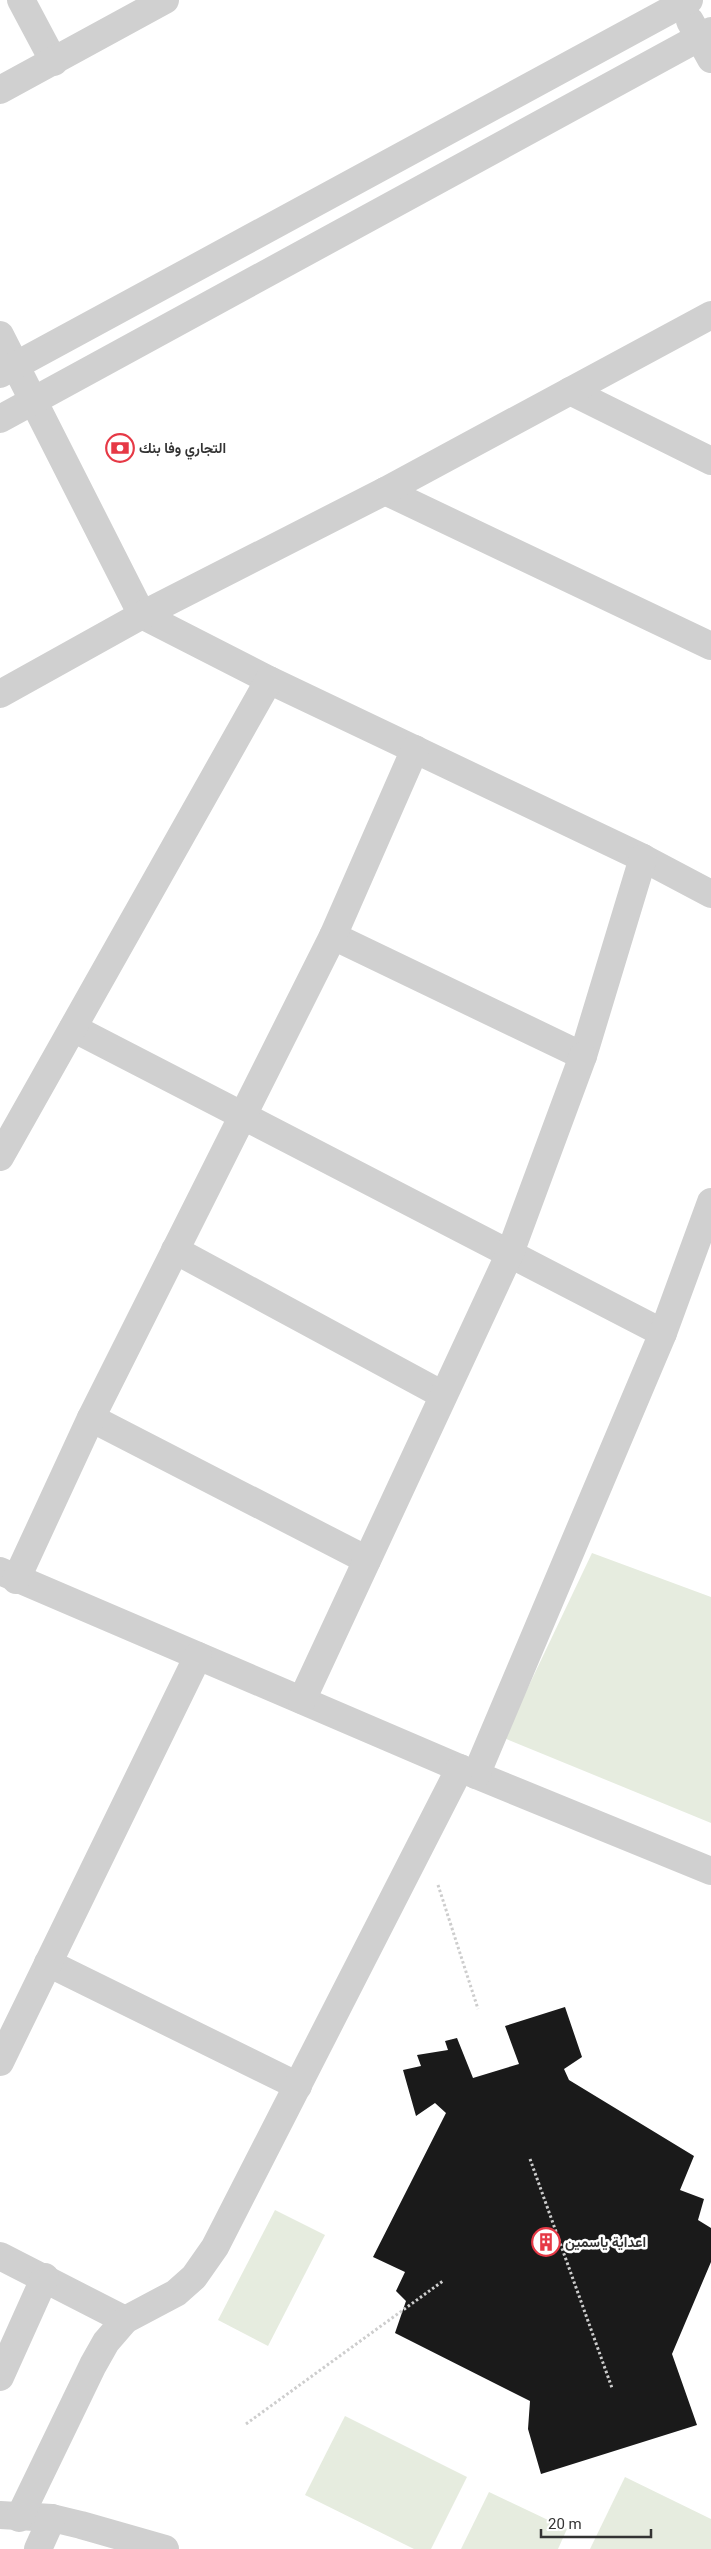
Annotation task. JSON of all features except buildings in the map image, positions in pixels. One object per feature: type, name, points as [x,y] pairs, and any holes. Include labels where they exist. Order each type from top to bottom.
[{"type":"street","points":[[21,0],[54,62]]},
{"type":"street","points":[[0,90],[165,0]]},
{"type":"street","points":[[0,419],[707,43],[683,1],[8,369]]},
{"type":"street","points":[[0,694],[142,615],[385,491],[711,315]]},
{"type":"street","points":[[0,335],[8,369],[35,400],[142,615],[269,680],[643,858],[711,894]]},
{"type":"street","points":[[570,391],[711,461]]},
{"type":"street","points":[[385,491],[711,646]]},
{"type":"street","points":[[0,1157],[269,680]]},
{"type":"street","points":[[415,750],[333,936],[91,1418],[8,1576],[468,1771],[711,1871]]},
{"type":"street","points":[[302,1700],[510,1253],[583,1056],[643,858]]},
{"type":"street","points":[[333,936],[583,1056]]},
{"type":"street","points":[[73,1028],[663,1334]]},
{"type":"street","points":[[165,2549],[115,2533],[52,2518],[10,2517],[106,2342],[124,2320],[176,2293],[194,2277],[215,2247],[424,1842],[468,1771],[663,1334],[711,1202]]},
{"type":"street","points":[[175,1250],[443,1395]]},
{"type":"street","points":[[91,1418],[367,1560]]},
{"type":"street","points":[[0,2062],[198,1656]]},
{"type":"street","points":[[48,1963],[298,2086]]},
{"type":"street","points":[[0,2256],[45,2277],[124,2320]]},
{"type":"street","points":[[0,2377],[45,2277]]},
{"type":"street","points":[[38,2549],[52,2518]]},
{"type":"path","points":[[424,1842],[478,2009]]},
{"type":"path","points":[[530,2159],[612,2388]]},
{"type":"path","points":[[246,2424],[443,2282]]},
{"type":"shaded area","points":[[592,1553],[711,1597],[711,1823],[504,1738]]},
{"type":"shaded area","points":[[275,2210],[325,2235],[268,2346],[218,2320]]},
{"type":"shaded area","points":[[345,2416],[467,2477],[431,2549],[414,2549],[305,2495]]},
{"type":"shaded area","points":[[625,2477],[711,2519],[711,2549],[590,2549]]},
{"type":"shaded area","points":[[489,2492],[567,2529],[558,2549],[461,2549]]},
{"type":"place","name":"التجاري وفا بنك","points":[[120,448]]},
{"type":"place","name":"اعداية ياسمين","points":[[546,2242]]}]
